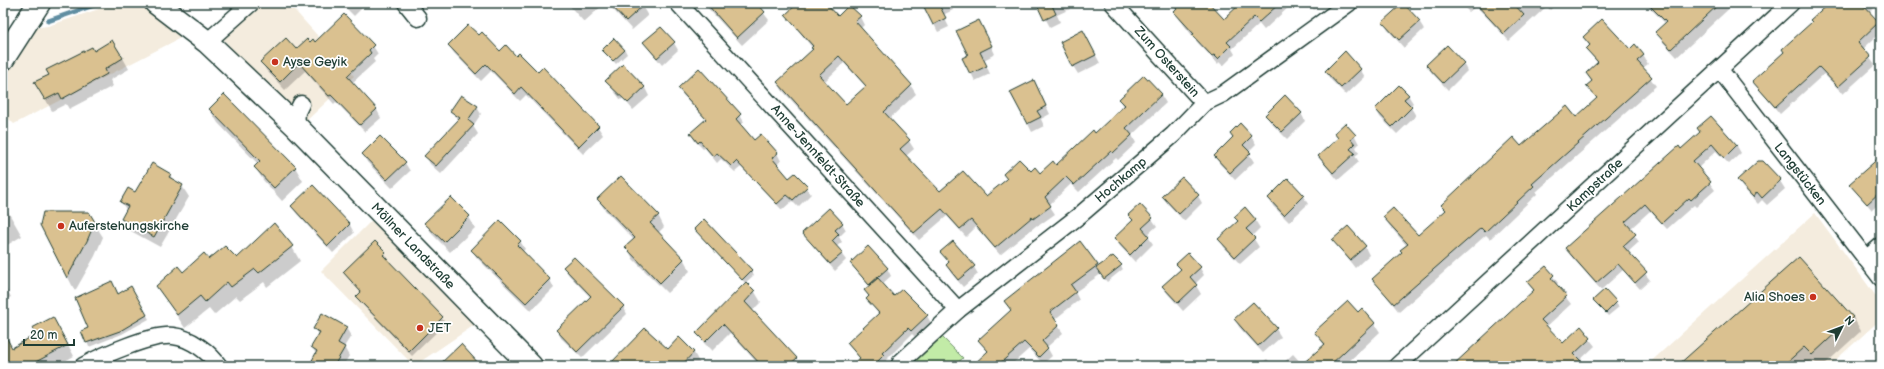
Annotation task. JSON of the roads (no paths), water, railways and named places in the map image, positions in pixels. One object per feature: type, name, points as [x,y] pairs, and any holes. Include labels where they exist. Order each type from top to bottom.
[{"type":"main road","points":[[3,59],[39,3]]},
{"type":"main road","name":"Möllner Landstraße","points":[[156,3],[207,42],[296,126],[531,366]]},
{"type":"street","points":[[406,3],[418,18]]},
{"type":"street","name":"Anne-Jennfeldt-Straße","points":[[678,3],[958,310]]},
{"type":"street","name":"Zum Osterstein","points":[[1114,3],[1204,103]]},
{"type":"street","name":"Hochkamp","points":[[899,366],[958,310],[1098,199],[1173,135],[1204,103],[1229,90],[1349,3]]},
{"type":"street","name":"Kampstraße","points":[[1397,366],[1791,3]]},
{"type":"street","points":[[207,42],[253,6]]},
{"type":"street","name":"Langstücken","points":[[1720,70],[1881,278]]},
{"type":"street","points":[[296,126],[297,112],[301,104]]},
{"type":"street","points":[[1866,259],[1881,246]]},
{"type":"street","points":[[82,366],[151,339],[174,336],[193,343],[212,356],[219,366]]},
{"type":"waterway","points":[[48,21],[100,3]]},
{"type":"place","name":"Ayse Geyik","points":[[275,62]]},
{"type":"place","name":"Auferstehungskirche","points":[[61,226]]},
{"type":"place","name":"Alia Shoes","points":[[1813,297]]},
{"type":"place","name":"JET","points":[[420,328]]}]
